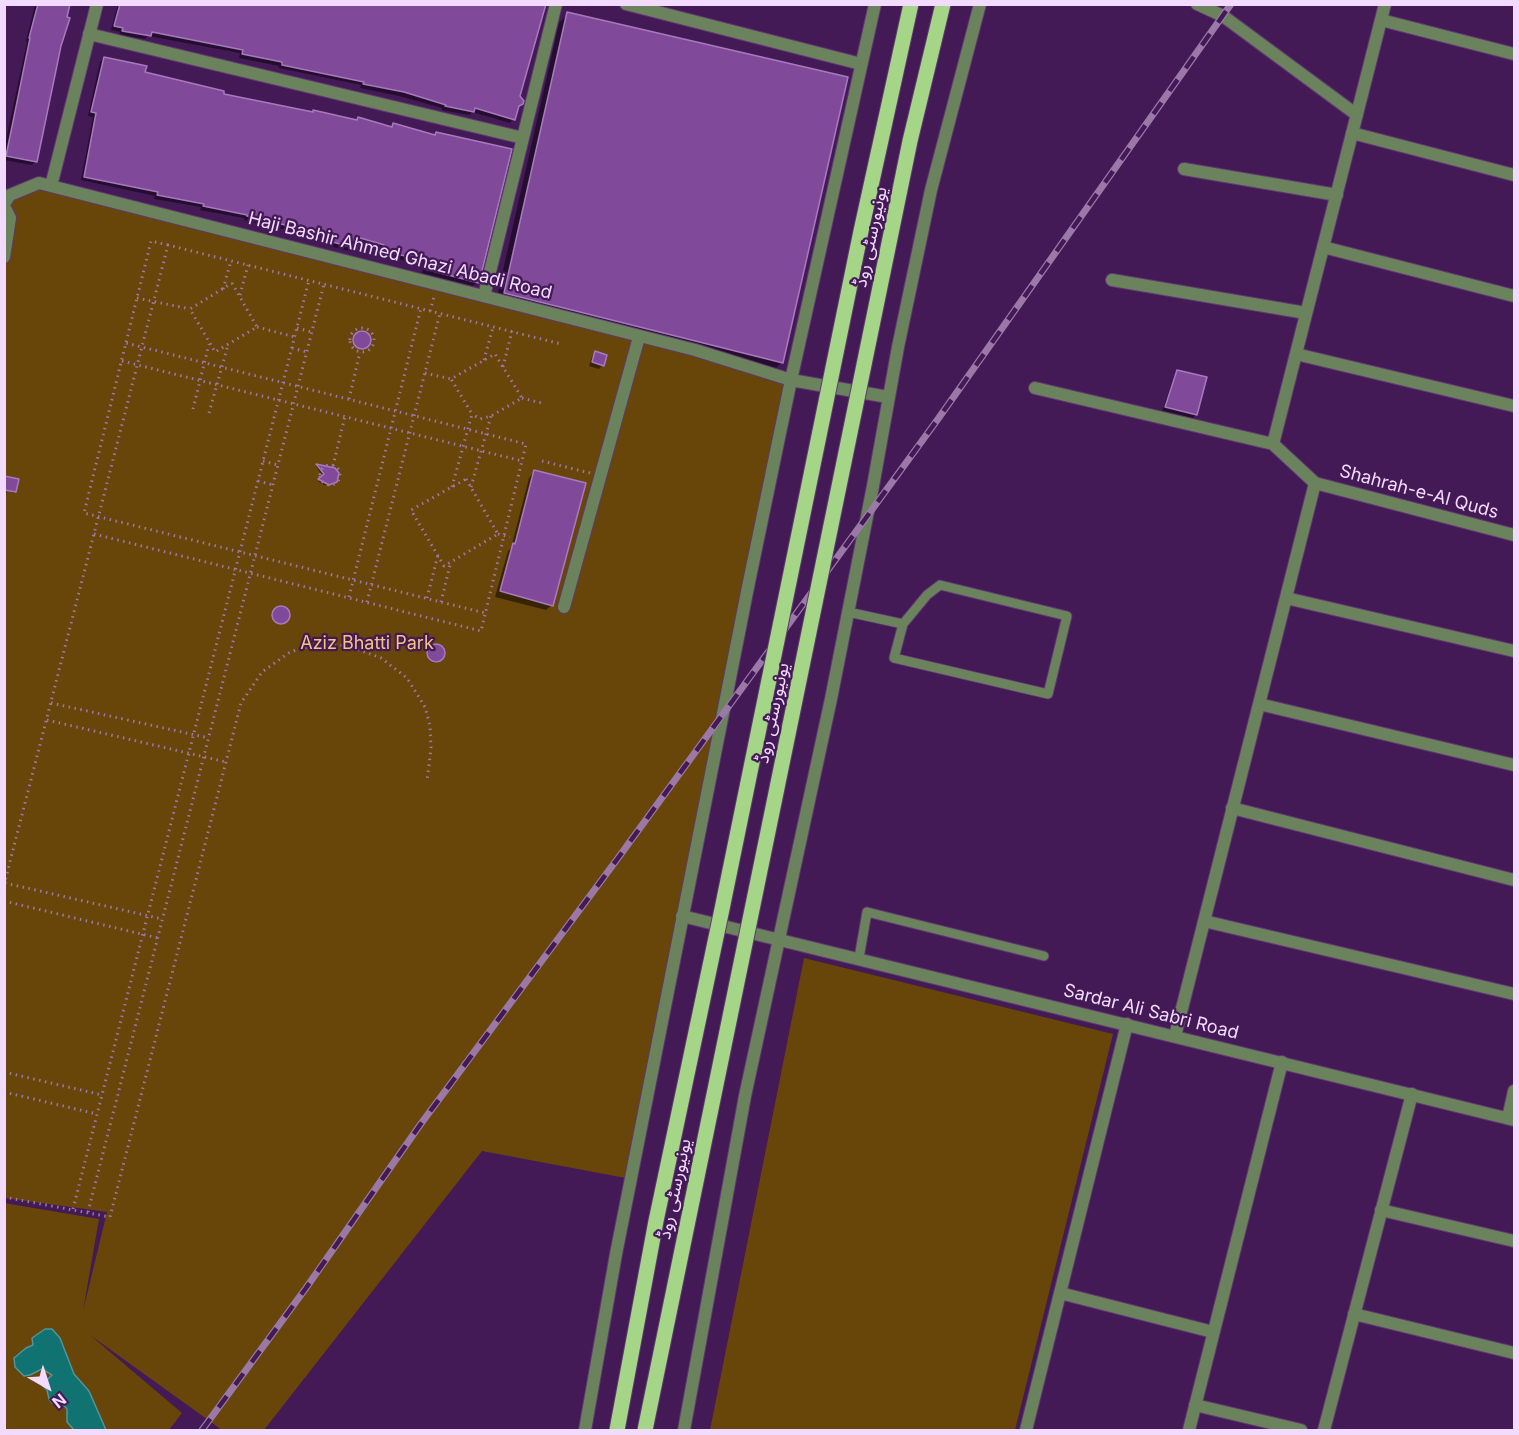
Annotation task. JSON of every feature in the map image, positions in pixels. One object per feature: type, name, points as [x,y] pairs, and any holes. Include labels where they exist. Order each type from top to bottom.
[{"type":"main road","name":"یونیورسٹی روڈ","points":[[617,1431],[656,1221],[859,242],[911,4]]},
{"type":"main road","name":"یونیورسٹی روڈ","points":[[645,1431],[910,141],[944,4]]},
{"type":"street","points":[[51,186],[97,4]]},
{"type":"street","points":[[484,296],[556,4]]},
{"type":"street","points":[[626,4],[861,63]]},
{"type":"street","points":[[585,1431],[616,1254],[682,916],[791,380],[875,4]]},
{"type":"street","points":[[684,1431],[745,1096],[848,612],[888,397],[931,190],[980,4]]},
{"type":"street","points":[[1197,4],[1222,16],[1357,115]]},
{"type":"street","points":[[1273,444],[1385,4]]},
{"type":"street","points":[[1381,20],[1515,54]]},
{"type":"street","points":[[89,34],[523,138]]},
{"type":"street","points":[[1352,133],[1515,175]]},
{"type":"street","points":[[1184,169],[1336,195]]},
{"type":"street","name":"Haji Bashir Ahmed Ghazi Abadi Road","points":[[4,257],[10,218],[6,199],[39,183],[695,350],[791,380],[888,397]]},
{"type":"street","points":[[1323,247],[1515,296]]},
{"type":"street","points":[[1112,280],[1306,313]]},
{"type":"street","points":[[564,607],[639,337]]},
{"type":"street","points":[[1296,354],[1515,406]]},
{"type":"street","points":[[1035,388],[1273,444],[1315,483],[1176,1036]]},
{"type":"street","name":"Shahrah-e-Al Quds","points":[[1315,483],[1515,535]]},
{"type":"street","points":[[1286,598],[1515,651]]},
{"type":"street","points":[[1259,704],[1515,765]]},
{"type":"street","points":[[1232,808],[1515,880]]},
{"type":"street","name":"Sardar Ali Sabri Road","points":[[682,916],[1511,1119]]},
{"type":"street","points":[[1204,921],[1515,994]]},
{"type":"street","points":[[1026,1431],[1127,1024]]},
{"type":"street","points":[[1189,1431],[1282,1062]]},
{"type":"street","points":[[1511,1119],[1515,1091]]},
{"type":"street","points":[[1324,1431],[1412,1094]]},
{"type":"street","points":[[1381,1210],[1515,1240]]},
{"type":"street","points":[[1060,1293],[1214,1332]]},
{"type":"street","points":[[1354,1314],[1515,1353]]},
{"type":"street","points":[[1196,1405],[1301,1431]]},
{"type":"lane","points":[[940,585],[1067,615],[1048,694],[894,658],[903,624],[927,595],[940,585]]},
{"type":"lane","points":[[848,612],[903,624]]},
{"type":"lane","points":[[859,958],[867,912],[1044,956]]},
{"type":"path","points":[[485,613],[84,513],[152,241],[561,344]]},
{"type":"path","points":[[162,919],[5,884],[168,245]]},
{"type":"path","points":[[223,289],[231,261]]},
{"type":"path","points":[[240,297],[248,265]]},
{"type":"path","points":[[73,1209],[309,280]]},
{"type":"path","points":[[137,298],[190,309],[232,283],[258,327],[295,337]]},
{"type":"path","points":[[88,1212],[324,284]]},
{"type":"path","points":[[349,597],[422,308]]},
{"type":"path","points":[[190,309],[215,352],[258,327]]},
{"type":"path","points":[[367,602],[440,313]]},
{"type":"path","points":[[484,360],[493,327]]},
{"type":"path","points":[[297,328],[312,332]]},
{"type":"path","points":[[365,328],[372,332],[374,344],[369,350],[360,352],[352,346],[350,338],[357,329],[365,328]]},
{"type":"path","points":[[503,367],[512,331]]},
{"type":"path","points":[[193,409],[209,342]]},
{"type":"path","points":[[94,534],[481,630],[526,444],[126,343]]},
{"type":"path","points":[[209,413],[228,345]]},
{"type":"path","points":[[292,348],[307,352]]},
{"type":"path","points":[[349,399],[360,352]]},
{"type":"path","points":[[425,373],[451,379],[495,354],[522,398],[545,404]]},
{"type":"path","points":[[122,361],[522,461]]},
{"type":"path","points":[[451,379],[472,414],[480,419],[491,416],[522,398]]},
{"type":"path","points":[[452,487],[472,414]]},
{"type":"path","points":[[333,466],[345,416]]},
{"type":"path","points":[[471,487],[491,416]]},
{"type":"path","points":[[542,461],[600,475]]},
{"type":"path","points":[[263,462],[278,465]]},
{"type":"path","points":[[333,466],[337,468],[339,478],[333,485],[327,485],[320,479],[320,472],[324,467],[333,466]]},
{"type":"path","points":[[498,534],[444,566],[411,510],[466,478],[498,534],[510,537]]},
{"type":"path","points":[[258,481],[273,485]]},
{"type":"path","points":[[427,598],[438,555]]},
{"type":"path","points":[[441,602],[451,561]]},
{"type":"path","points":[[4,1197],[110,1217],[241,703],[262,672],[290,652],[320,643],[348,646],[381,658],[407,678],[425,706],[430,726],[431,748],[427,782]]},
{"type":"path","points":[[51,703],[208,738]]},
{"type":"path","points":[[46,720],[226,762]]},
{"type":"path","points":[[4,901],[158,938]]},
{"type":"path","points":[[4,1072],[102,1095]]},
{"type":"path","points":[[4,1092],[97,1114]]},
{"type":"green space","name":"Aziz Bhatti Park","points":[[50,186],[791,378],[631,1179],[482,1151],[264,1430],[222,1430],[90,1335],[182,1413],[169,1430],[5,1430],[4,1203],[99,1219],[83,1311],[107,1212],[5,1198],[4,204],[11,196]]},
{"type":"green space","points":[[804,958],[1113,1034],[1015,1430],[710,1430]]},
{"type":"shaded area","points":[[45,1329],[52,1329],[60,1338],[74,1374],[89,1391],[106,1430],[74,1430],[67,1422],[67,1409],[61,1402],[52,1403],[47,1390],[42,1385],[52,1375],[42,1369],[24,1376],[15,1367],[14,1358],[33,1345],[32,1338]]},
{"type":"building","points":[[38,4],[70,4],[67,17],[70,18],[61,46],[37,162],[6,156],[29,38]]},
{"type":"building","points":[[120,4],[546,4],[520,96],[524,101],[519,106],[515,120],[475,108],[474,112],[445,106],[404,92],[282,65],[282,62],[242,54],[243,50],[152,32],[151,36],[122,31],[123,28],[114,26]]},
{"type":"building","points":[[567,12],[848,77],[783,363],[504,293]]},
{"type":"building","points":[[104,57],[147,66],[145,72],[224,91],[224,94],[357,120],[358,117],[392,127],[393,123],[435,135],[436,132],[512,149],[479,283],[425,269],[427,261],[383,251],[384,245],[360,238],[357,249],[326,240],[327,235],[203,206],[204,204],[157,195],[158,192],[84,177],[96,113],[91,112]]},
{"type":"building","points":[[358,331],[366,331],[371,336],[369,347],[358,349],[353,344],[353,336]]},
{"type":"building","points":[[595,351],[607,355],[604,366],[592,362]]},
{"type":"building","points":[[1177,370],[1207,377],[1197,415],[1165,407]]},
{"type":"building","points":[[316,464],[335,468],[339,473],[337,482],[329,485],[318,479],[324,474]]},
{"type":"building","points":[[534,470],[586,483],[553,606],[500,591]]},
{"type":"building","points":[[4,476],[19,479],[16,492],[4,490]]},
{"type":"building","points":[[281,606],[288,608],[290,615],[288,622],[281,624],[274,622],[272,615],[274,608]]},
{"type":"building","points":[[436,644],[443,646],[445,653],[443,660],[436,662],[429,660],[427,653],[429,646]]},
{"type":"railway","points":[[202,1430],[306,1288],[420,1125],[938,419],[1231,4]]}]
